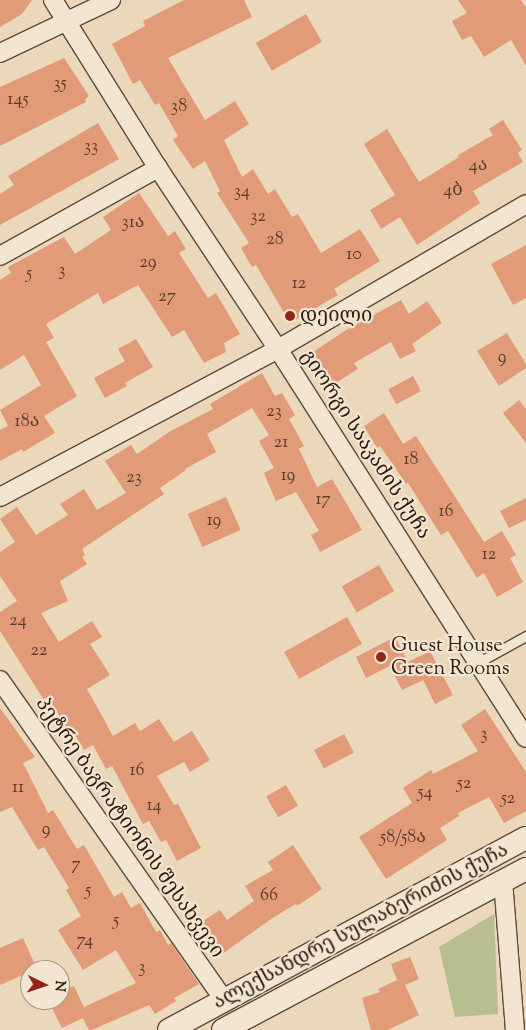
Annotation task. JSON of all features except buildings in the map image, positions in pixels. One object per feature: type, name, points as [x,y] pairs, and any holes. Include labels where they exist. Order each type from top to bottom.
[{"type":"street","name":"გიორგი სააკაძის ქუჩა","points":[[53,0],[68,21],[158,168],[278,349],[526,738]]},
{"type":"street","points":[[0,53],[110,0]]},
{"type":"street","points":[[0,256],[158,168]]},
{"type":"street","points":[[0,496],[278,349],[526,204]]},
{"type":"street","name":"პეტრე ბაგრატიონის შესახვევი","points":[[0,680],[224,1000]]},
{"type":"street","name":"ალექსანდრე სულაბერიძის ქუჩა","points":[[224,1030],[497,869],[526,838]]},
{"type":"street","points":[[497,869],[515,1030]]},
{"type":"street","name":"ალექსანდრე სულაბერიძის ქუჩა","points":[[169,1030],[224,1000],[497,869],[526,869]]},
{"type":"lane","points":[[479,662],[526,636]]},
{"type":"green space","points":[[494,914],[498,1014],[455,1017],[439,947]]},
{"type":"place","name":"დეილი","points":[[290,316]]},
{"type":"place","name":"Guest House Green Rooms","points":[[381,657]]}]
